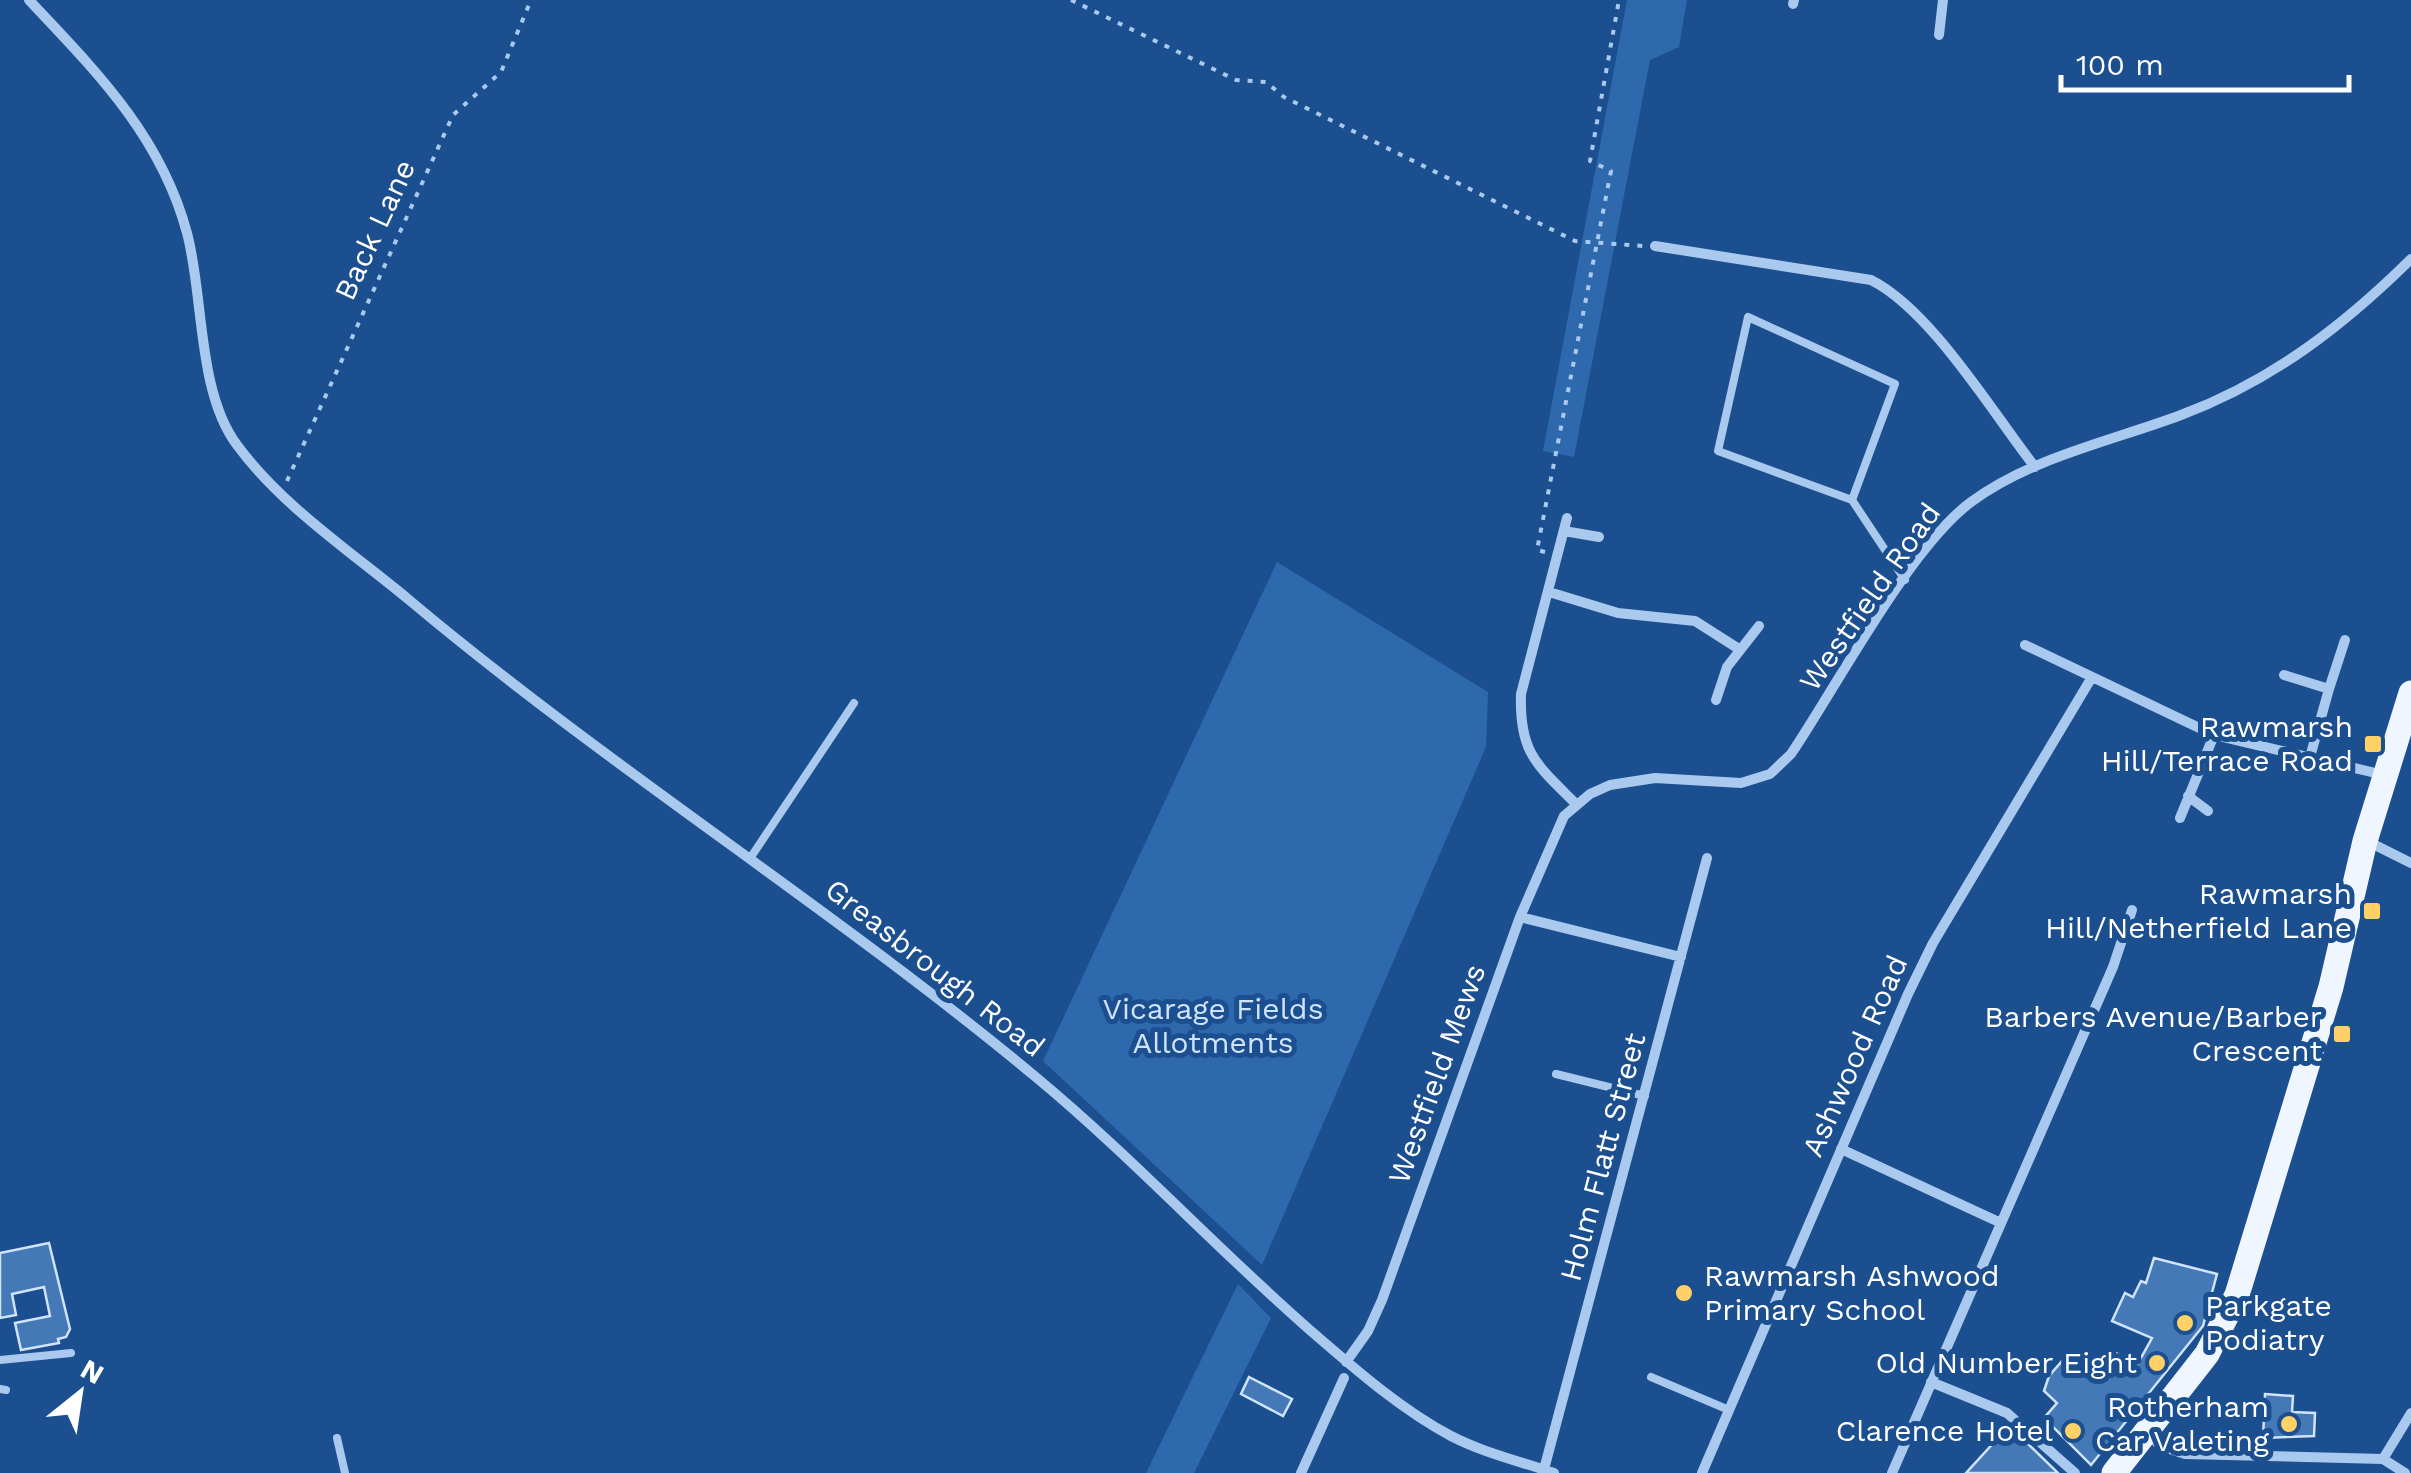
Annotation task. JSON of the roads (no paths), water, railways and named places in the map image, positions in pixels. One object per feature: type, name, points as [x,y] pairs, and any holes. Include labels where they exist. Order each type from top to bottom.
[{"type":"main road","points":[[2114,1473],[2207,1354],[2237,1294],[2331,987],[2384,774],[2411,695]]},
{"type":"street","name":"Greasbrough Road","points":[[29,0],[121,98],[168,173],[188,237],[214,390],[234,442],[283,495],[478,658],[751,857],[1038,1078],[1346,1362],[1445,1433],[1481,1451],[1547,1472]]},
{"type":"street","points":[[1938,35],[1943,0]]},
{"type":"street","points":[[1655,246],[1872,280],[1890,289],[1936,338],[2035,467]]},
{"type":"street","name":"Westfield Road","points":[[1576,804],[1610,785],[1629,780],[1730,783],[1770,774],[1791,754],[1906,580],[1953,517],[1990,490],[2035,467],[2186,414],[2290,363],[2362,307],[2411,258]]},
{"type":"street","points":[[1567,518],[1521,694],[1521,738],[1536,763],[1576,804]]},
{"type":"street","points":[[1564,530],[1599,537]]},
{"type":"street","points":[[1548,592],[1618,613],[1695,620],[1739,648]]},
{"type":"street","points":[[1716,700],[1739,648],[1760,626]]},
{"type":"street","points":[[2310,757],[2346,640]]},
{"type":"street","points":[[2025,645],[2214,735],[2384,774]]},
{"type":"street","points":[[2284,675],[2329,689]]},
{"type":"street","name":"Ashwood Road","points":[[1702,1473],[1933,943],[2092,677]]},
{"type":"street","points":[[2180,818],[2214,735]]},
{"type":"street","points":[[2188,796],[2208,811]]},
{"type":"street","name":"Westfield Mews","points":[[1346,1362],[1368,1331],[1382,1300],[1520,917],[1557,826],[1576,804]]},
{"type":"street","points":[[2366,840],[2411,863]]},
{"type":"street","name":"Holm Flatt Street","points":[[1547,1472],[1708,858]]},
{"type":"street","points":[[1892,1473],[2113,967],[2132,910]]},
{"type":"street","points":[[1520,917],[1682,957]]},
{"type":"street","points":[[1841,1149],[2001,1223]]},
{"type":"street","points":[[1301,1473],[1344,1378]]},
{"type":"street","points":[[1932,1382],[2007,1413],[2075,1473]]},
{"type":"street","points":[[2383,1459],[2411,1413]]},
{"type":"street","points":[[2154,1426],[2161,1446],[2185,1454],[2383,1459],[2405,1473]]},
{"type":"lane","points":[[1852,500],[1895,384],[1748,317],[1718,451],[1852,500],[1906,580]]},
{"type":"lane","points":[[751,857],[854,703]]},
{"type":"lane","points":[[1556,1074],[1644,1096]]},
{"type":"lane","points":[[0,1360],[71,1353]]},
{"type":"lane","points":[[1650,1378],[1728,1410]]},
{"type":"lane","points":[[337,1438],[345,1473]]},
{"type":"place","name":"Rawmarsh Hill/Terrace Road","points":[[2373,744]]},
{"type":"place","name":"Rawmarsh Hill/Netherfield Lane","points":[[2372,911]]},
{"type":"place","name":"Barbers Avenue/Barber Crescent","points":[[2342,1034]]},
{"type":"place","name":"Rawmarsh Ashwood Primary School","points":[[1684,1293]]},
{"type":"place","name":"Parkgate Podiatry","points":[[2185,1323]]},
{"type":"place","name":"Old Number Eight","points":[[2157,1363]]},
{"type":"place","name":"Rotherham Car Valeting","points":[[2289,1424]]},
{"type":"place","name":"Clarence Hotel","points":[[2073,1431]]},
{"type":"park label","name":"Vicarage Fields Allotments","points":[[1213,1026]]}]
